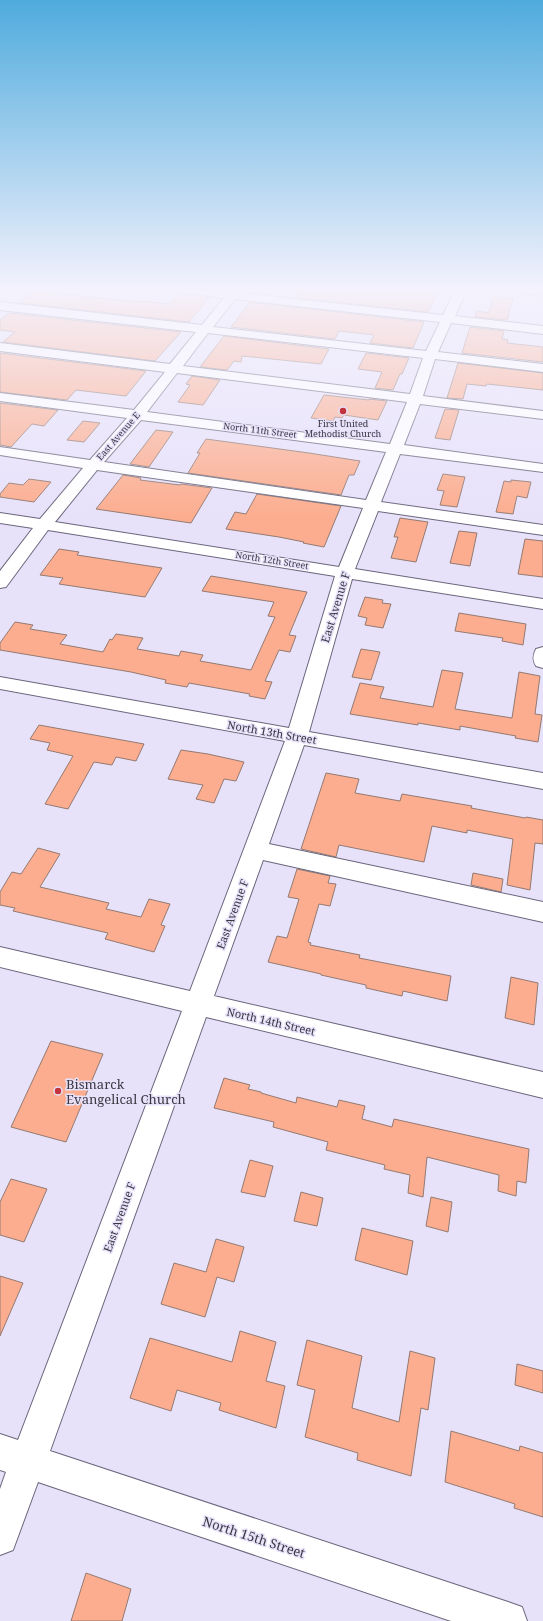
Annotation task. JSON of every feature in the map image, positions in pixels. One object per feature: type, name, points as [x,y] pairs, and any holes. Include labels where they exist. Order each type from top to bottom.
[{"type":"street","points":[[147,366],[543,415]]},
{"type":"street","name":"East Avenue E","points":[[0,583],[44,525],[94,464],[138,414],[177,366]]},
{"type":"street","name":"East Avenue F","points":[[0,1537],[14,1456],[198,1004],[297,737],[345,572],[415,399],[427,366]]},
{"type":"street","points":[[521,366],[543,368]]},
{"type":"street","name":"North 11th Street","points":[[0,397],[543,468]]},
{"type":"street","points":[[0,451],[543,530]]},
{"type":"street","name":"North 12th Street","points":[[0,518],[543,604]]},
{"type":"street","points":[[543,653],[543,662]]},
{"type":"street","name":"North 13th Street","points":[[0,683],[543,782]]},
{"type":"street","points":[[255,850],[543,912]]},
{"type":"street","name":"North 14th Street","points":[[0,957],[543,1085]]},
{"type":"street","name":"North 15th Street","points":[[14,1456],[508,1621]]},
{"type":"building","points":[[0,366],[103,366],[146,371],[126,396],[76,390],[67,400],[0,392]]},
{"type":"building","points":[[201,366],[230,366],[227,370],[200,367]]},
{"type":"building","points":[[360,366],[406,366],[393,390],[375,388],[382,372],[358,369]]},
{"type":"building","points":[[457,366],[480,366],[543,373],[543,390],[487,384],[486,386],[467,384],[463,399],[447,398]]},
{"type":"building","points":[[192,376],[220,380],[203,405],[178,402],[190,385],[186,384]]},
{"type":"building","name":"First United Methodist Church","points":[[324,395],[387,401],[378,420],[344,415],[342,418],[335,417],[333,421],[311,418]]},
{"type":"building","points":[[0,403],[58,410],[44,426],[32,424],[11,447],[0,445]]},
{"type":"building","points":[[445,409],[459,410],[450,440],[435,438]]},
{"type":"building","points":[[83,421],[100,423],[84,442],[67,440]]},
{"type":"building","points":[[156,430],[173,432],[149,467],[130,464]]},
{"type":"building","points":[[206,439],[360,461],[354,475],[349,475],[341,495],[188,473],[200,453],[197,453]]},
{"type":"building","points":[[443,474],[465,477],[457,507],[440,505],[444,491],[437,490]]},
{"type":"building","points":[[123,475],[141,478],[140,480],[212,488],[191,523],[96,509]]},
{"type":"building","points":[[29,479],[51,482],[34,502],[0,497],[0,494],[9,483],[23,485]]},
{"type":"building","points":[[511,480],[531,482],[527,498],[517,496],[513,514],[496,512],[504,481],[511,482]]},
{"type":"building","points":[[257,494],[341,506],[324,547],[279,537],[226,529],[235,512],[246,514]]},
{"type":"building","points":[[400,518],[428,522],[416,562],[391,558],[398,537],[394,537]]},
{"type":"building","points":[[459,531],[477,533],[470,566],[450,563]]},
{"type":"building","points":[[525,539],[543,541],[543,577],[518,574]]},
{"type":"building","points":[[59,549],[79,552],[77,555],[162,568],[145,597],[59,584],[63,578],[40,575]]},
{"type":"building","points":[[211,576],[307,592],[289,635],[296,636],[290,652],[279,650],[265,681],[272,682],[265,699],[249,696],[250,694],[189,683],[187,687],[165,683],[166,680],[131,672],[0,650],[0,643],[15,622],[33,625],[30,629],[67,635],[60,644],[103,652],[110,639],[112,640],[116,634],[143,638],[137,649],[179,656],[181,651],[203,655],[200,661],[251,670],[275,617],[268,616],[274,602],[202,591]]},
{"type":"building","points":[[365,597],[383,600],[382,603],[391,604],[383,628],[365,625],[367,618],[358,616]]},
{"type":"building","points":[[459,613],[526,624],[523,645],[502,641],[503,638],[455,631]]},
{"type":"building","points":[[361,649],[380,652],[371,680],[352,677]]},
{"type":"building","points":[[442,670],[463,673],[455,709],[512,718],[519,672],[540,676],[535,714],[542,715],[538,742],[515,738],[516,736],[460,726],[460,730],[350,714],[360,683],[384,687],[380,698],[433,707]]},
{"type":"building","points":[[39,725],[144,744],[136,761],[116,757],[112,765],[94,762],[68,809],[45,804],[73,756],[47,750],[50,743],[30,739]]},
{"type":"building","points":[[181,750],[244,762],[236,781],[224,779],[214,803],[196,799],[203,785],[168,779]]},
{"type":"building","points":[[326,773],[359,779],[355,793],[400,801],[402,794],[472,806],[471,808],[525,818],[543,820],[543,844],[535,843],[530,890],[507,885],[513,839],[467,830],[467,833],[432,826],[424,862],[339,845],[336,857],[301,849]]},
{"type":"building","points":[[38,848],[60,854],[40,887],[109,903],[106,909],[141,917],[149,899],[170,904],[161,925],[165,926],[154,952],[105,939],[108,933],[13,911],[15,908],[0,905],[0,892],[12,872],[21,874]]},
{"type":"building","points":[[297,869],[330,876],[328,883],[336,884],[330,906],[319,904],[308,942],[311,943],[310,945],[360,955],[359,958],[451,976],[447,1001],[403,991],[402,996],[366,988],[366,985],[268,962],[277,936],[287,938],[299,899],[288,897]]},
{"type":"building","points":[[473,873],[503,879],[501,892],[471,885]]},
{"type":"building","points":[[511,977],[538,983],[534,1025],[505,1018]]},
{"type":"building","name":"Bismarck Evangelical Church","points":[[51,1041],[103,1054],[66,1142],[11,1127]]},
{"type":"building","points":[[224,1078],[250,1085],[248,1089],[296,1103],[297,1097],[337,1107],[339,1100],[365,1106],[362,1119],[392,1127],[394,1119],[529,1149],[526,1183],[517,1181],[516,1196],[498,1191],[499,1175],[427,1157],[423,1197],[408,1193],[410,1175],[384,1169],[385,1165],[326,1150],[328,1142],[273,1127],[274,1122],[214,1108]]},
{"type":"building","points":[[250,1160],[273,1166],[265,1197],[241,1192]]},
{"type":"building","points":[[11,1179],[47,1189],[24,1242],[0,1235],[0,1202]]},
{"type":"building","points":[[301,1192],[323,1198],[317,1226],[294,1221]]},
{"type":"building","points":[[431,1197],[452,1202],[448,1232],[426,1226]]},
{"type":"building","points":[[362,1228],[413,1241],[407,1275],[355,1260]]},
{"type":"building","points":[[216,1239],[244,1247],[234,1282],[217,1277],[205,1317],[161,1304],[174,1263],[206,1272]]},
{"type":"building","points":[[0,1276],[23,1283],[0,1336]]},
{"type":"building","points":[[240,1331],[276,1342],[266,1381],[285,1386],[276,1428],[219,1410],[221,1403],[177,1390],[171,1411],[130,1398],[150,1338],[232,1362]]},
{"type":"building","points":[[307,1340],[362,1356],[352,1408],[399,1422],[410,1351],[435,1358],[428,1410],[421,1408],[411,1476],[357,1460],[358,1453],[305,1437],[315,1390],[297,1385]]},
{"type":"building","points":[[517,1364],[543,1371],[543,1393],[515,1385]]},
{"type":"building","points":[[451,1431],[519,1451],[520,1446],[543,1453],[543,1517],[514,1508],[515,1504],[445,1482]]},
{"type":"building","points":[[86,1573],[131,1589],[122,1621],[71,1621]]},
{"type":"place","name":"First United Methodist Church","points":[[343,411]]},
{"type":"place","name":"Bismarck Evangelical Church","points":[[58,1091]]}]
